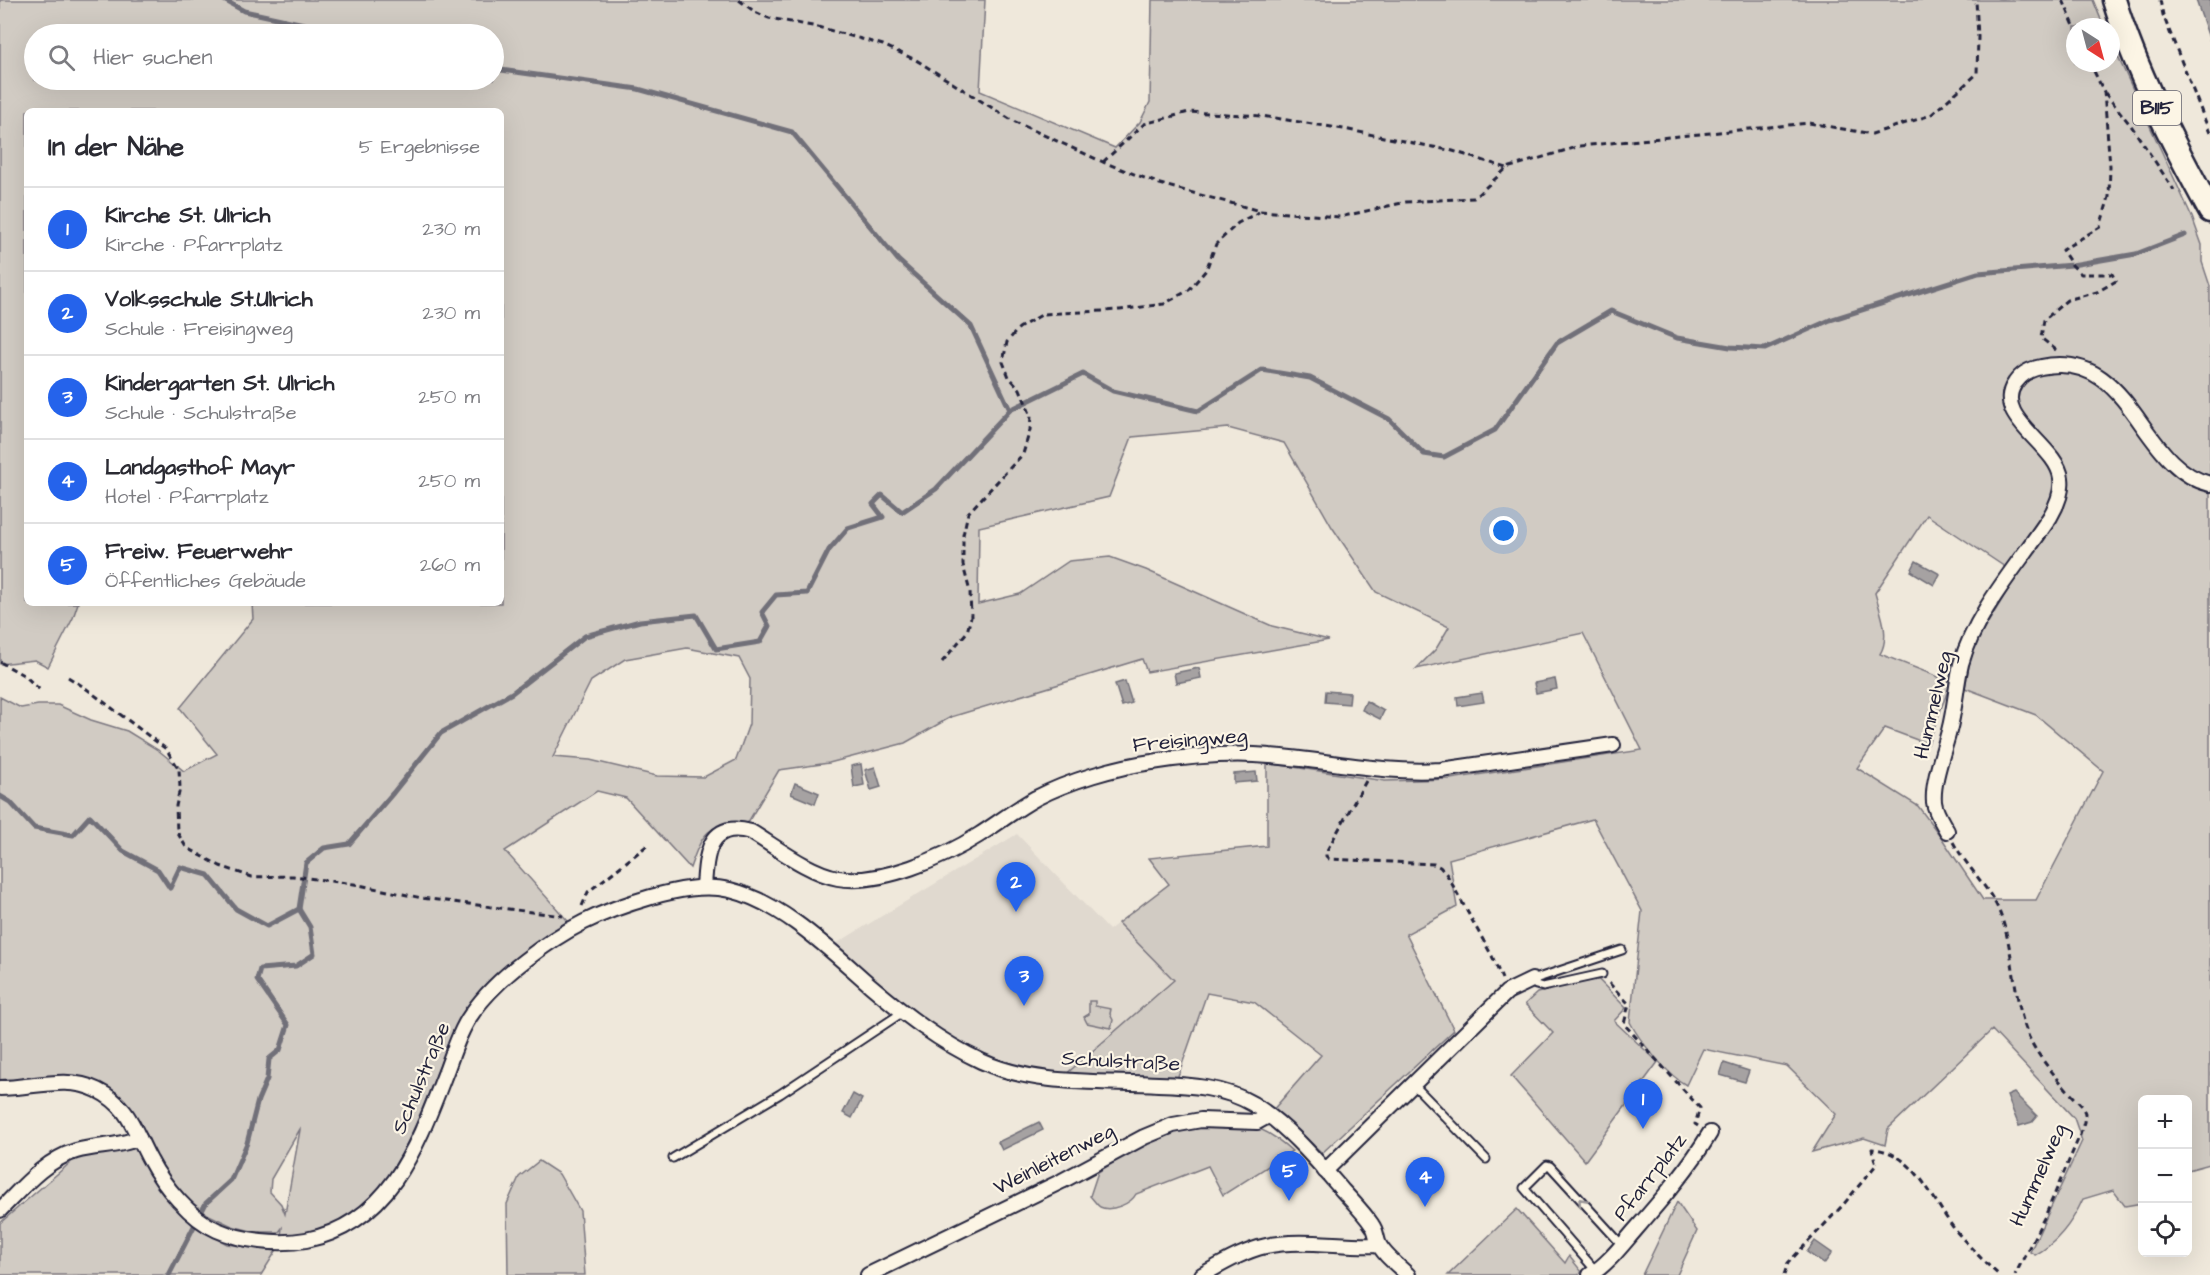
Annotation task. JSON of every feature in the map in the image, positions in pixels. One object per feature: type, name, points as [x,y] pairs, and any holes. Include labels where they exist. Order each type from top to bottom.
[{"type":"main road","name":"B115","points":[[2114,0],[2146,83],[2210,211]]},
{"type":"street","name":"Hummelweg","points":[[1947,831],[1934,803],[1935,789],[1954,714],[1961,665],[1978,626],[2001,584],[2050,516],[2061,491],[2058,467],[2043,445],[2020,423],[2013,412],[2010,392],[2022,375],[2042,366],[2061,365],[2077,367],[2103,379],[2115,389],[2165,455],[2181,471],[2194,479],[2210,484]]},
{"type":"street","name":"Freisingweg","points":[[704,887],[705,856],[718,835],[728,829],[751,832],[821,873],[837,878],[855,879],[889,874],[918,865],[970,841],[1044,794],[1105,772],[1132,765],[1210,756],[1268,755],[1372,770],[1413,772],[1613,745]]},
{"type":"street","name":"Schulstraße","points":[[0,1088],[65,1083],[81,1084],[95,1089],[125,1112],[133,1123],[151,1162],[165,1183],[186,1207],[215,1230],[244,1238],[298,1241],[320,1237],[367,1211],[389,1190],[405,1166],[424,1128],[471,1013],[493,988],[522,962],[582,921],[625,904],[665,893],[704,887],[749,896],[778,912],[830,949],[928,1031],[984,1063],[1015,1073],[1042,1078],[1197,1086],[1226,1092],[1252,1104],[1268,1116],[1298,1141],[1325,1171]]},
{"type":"street","points":[[1408,1275],[1378,1245],[1377,1233],[1371,1222],[1325,1171],[1507,992],[1532,980]]},
{"type":"street","name":"Weinleitenweg","points":[[868,1275],[1173,1125],[1201,1120],[1257,1122],[1268,1116]]},
{"type":"street","name":"Pfarrplatz","points":[[1593,1273],[1622,1245],[1683,1174],[1710,1133]]},
{"type":"street","points":[[0,1210],[41,1170],[60,1157],[76,1151],[119,1145],[139,1138]]},
{"type":"street","points":[[1202,1275],[1250,1250],[1267,1245],[1378,1245]]},
{"type":"lane","points":[[1602,974],[1543,987],[1536,985],[1532,980],[1622,950]]},
{"type":"lane","points":[[673,1158],[780,1094],[903,1012]]},
{"type":"lane","points":[[1414,1085],[1486,1159]]},
{"type":"lane","name":"Pfarrplatz","points":[[1593,1273],[1524,1188],[1546,1165],[1550,1166],[1622,1245]]},
{"type":"path","points":[[739,0],[755,12],[769,18],[818,27],[883,45],[916,60],[1003,115],[1103,162],[1160,184],[1260,212],[1340,217],[1406,202],[1474,198],[1507,168],[1580,146],[1809,123],[1872,134],[1931,115],[1977,75],[1976,0]]},
{"type":"path","points":[[2063,0],[2071,18]]},
{"type":"path","points":[[2160,0],[2163,15],[2210,133]]},
{"type":"path","points":[[2094,72],[2104,92],[2132,127],[2177,194]]},
{"type":"path","points":[[2077,367],[2071,356],[2051,348],[2041,338],[2044,320],[2067,300],[2097,292],[2116,281],[2112,274],[2081,274],[2062,250],[2081,236],[2100,227],[2109,197],[2110,166],[2104,92]]},
{"type":"path","points":[[1103,162],[1144,124],[1189,112],[1262,116],[1344,129],[1453,151],[1507,168]]},
{"type":"path","points":[[942,662],[967,632],[971,617],[970,592],[963,565],[963,535],[968,513],[1023,454],[1030,430],[1031,416],[1020,389],[1008,377],[1003,362],[1007,342],[1019,328],[1043,314],[1120,310],[1164,304],[1189,290],[1206,270],[1216,244],[1238,223],[1260,212]]},
{"type":"path","points":[[0,662],[25,676],[40,690]]},
{"type":"path","points":[[68,677],[166,749],[179,769],[180,788],[176,806],[177,832],[186,847],[220,866],[252,877],[309,878],[354,884],[434,900],[555,915],[582,921],[582,906],[588,892],[649,844]]},
{"type":"path","points":[[1372,770],[1326,852],[1326,856],[1329,859],[1434,864],[1440,867],[1447,875],[1492,956],[1507,992]]},
{"type":"path","name":"Hummelweg","points":[[1947,831],[1999,911],[2013,965],[2022,1018],[2028,1035],[2085,1113],[2082,1128],[2067,1167],[2015,1275]]},
{"type":"path","points":[[1602,974],[1629,1005],[1624,1024],[1700,1108],[1695,1124],[1710,1133]]},
{"type":"path","points":[[1784,1275],[1788,1263],[1843,1205],[1876,1165],[1872,1149],[1891,1153],[1908,1163],[1957,1231],[1999,1275]]},
{"type":"shaded area","points":[[0,0],[985,0],[980,91],[1115,148],[1140,122],[1150,102],[1152,0],[2093,0],[2100,18],[2066,18],[2066,72],[2120,72],[2120,61],[2192,217],[2202,245],[2202,262],[2210,286],[2210,1164],[2192,1169],[2192,1095],[2138,1095],[2138,1204],[2125,1206],[2113,1190],[2083,1199],[2064,1231],[2035,1255],[2030,1252],[2082,1141],[2074,1118],[1992,1030],[1888,1129],[1885,1145],[1864,1138],[1812,1152],[1836,1114],[1787,1066],[1703,1049],[1686,1085],[1655,1057],[1630,1022],[1642,911],[1593,819],[1449,859],[1457,907],[1406,934],[1454,1030],[1322,1153],[1301,1133],[1272,1111],[1321,1055],[1254,1002],[1207,993],[1177,1079],[1065,1075],[1174,980],[1118,923],[1169,884],[1149,858],[1267,846],[1267,763],[1385,781],[1450,779],[1642,750],[1583,633],[1416,669],[1436,649],[1449,627],[1376,592],[1332,527],[1284,443],[1228,428],[1132,437],[1109,497],[979,527],[978,604],[1020,594],[1069,561],[1110,557],[1146,570],[1272,626],[1329,640],[1147,672],[1142,659],[951,717],[905,743],[829,763],[779,770],[747,824],[723,825],[708,832],[698,846],[690,868],[626,798],[597,791],[505,851],[568,921],[500,971],[468,1007],[450,1041],[403,1152],[382,1185],[356,1211],[323,1229],[281,1236],[282,1228],[279,1232],[255,1232],[232,1226],[209,1215],[174,1187],[115,1095],[0,1081],[0,697],[21,708],[58,705],[91,720],[127,731],[158,750],[184,771],[217,754],[180,708],[253,619],[252,606],[504,606],[504,108],[24,108],[24,606],[77,606],[48,667],[35,660],[0,664]],"holes":[[[1927,515],[2017,575],[1975,644],[1965,688],[2036,715],[2103,771],[2036,900],[1983,900],[1918,806],[1857,768],[1885,728],[1928,744],[1951,682],[1880,654],[1885,632],[1875,593]],[[687,648],[739,658],[750,679],[749,724],[736,760],[704,777],[657,776],[590,760],[553,757],[591,681],[625,659]],[[300,1129],[285,1214],[281,1204],[270,1192],[271,1179]]]},
{"type":"shaded area","points":[[2196,0],[2210,0],[2210,41]]},
{"type":"shaded area","points":[[1916,561],[1940,574],[1934,585],[1911,571]]},
{"type":"shaded area","points":[[1199,668],[1201,678],[1176,683],[1174,673]]},
{"type":"shaded area","points":[[1555,679],[1557,689],[1536,693],[1534,683]]},
{"type":"shaded area","points":[[1125,681],[1132,703],[1122,706],[1115,684]]},
{"type":"shaded area","points":[[1326,691],[1350,693],[1349,704],[1325,702]]},
{"type":"shaded area","points":[[1482,693],[1484,702],[1458,706],[1457,697]]},
{"type":"shaded area","points":[[1366,701],[1384,711],[1380,719],[1362,710]]},
{"type":"shaded area","points":[[861,764],[864,785],[854,787],[851,766]]},
{"type":"shaded area","points":[[875,767],[881,787],[871,790],[865,770]]},
{"type":"shaded area","points":[[1256,772],[1257,781],[1234,783],[1234,774]]},
{"type":"shaded area","points":[[795,783],[819,793],[815,804],[791,794]]},
{"type":"shaded area","points":[[1017,834],[1109,930],[1118,923],[1174,980],[1065,1075],[1040,1074],[1032,1068],[1007,1065],[975,1054],[933,1030],[834,945]]},
{"type":"shaded area","points":[[1597,978],[1626,1008],[1614,1021],[1658,1062],[1585,1161],[1511,1076],[1553,1033],[1525,1004],[1537,993]]},
{"type":"shaded area","points":[[1089,1001],[1095,1001],[1095,1006],[1111,1009],[1110,1014],[1113,1020],[1111,1028],[1087,1023],[1084,1017],[1089,1014]]},
{"type":"shaded area","points":[[1724,1063],[1749,1071],[1745,1082],[1720,1075]]},
{"type":"shaded area","points":[[2014,1093],[2037,1116],[2032,1122],[2019,1126],[2007,1096]]},
{"type":"shaded area","points":[[853,1094],[862,1099],[852,1118],[843,1113]]},
{"type":"shaded area","points":[[1039,1122],[1043,1130],[1002,1150],[998,1142]]},
{"type":"shaded area","points":[[1205,1123],[1252,1127],[1270,1134],[1292,1151],[1223,1195],[1208,1166],[1136,1194],[1130,1201],[1115,1208],[1100,1207],[1090,1196],[1098,1172],[1130,1152],[1177,1128]]},
{"type":"shaded area","points":[[138,1142],[214,1237],[227,1244],[276,1251],[261,1275],[0,1275],[0,1223],[77,1157],[132,1149]]},
{"type":"shaded area","points":[[539,1161],[559,1174],[580,1211],[585,1275],[508,1275],[507,1204],[519,1177]]},
{"type":"shaded area","points":[[1677,1202],[1697,1231],[1677,1275],[1642,1275]]},
{"type":"shaded area","points":[[1517,1209],[1565,1263],[1569,1256],[1582,1272],[1578,1275],[1448,1275]]},
{"type":"shaded area","points":[[1815,1241],[1832,1253],[1824,1264],[1807,1252]]},
{"type":"waterway","points":[[224,0],[244,11],[304,24]]},
{"type":"waterway","points":[[504,70],[638,89],[792,132],[898,260],[971,326],[1010,410]]},
{"type":"waterway","points":[[169,1275],[206,1203],[231,1180],[247,1143],[258,1100],[267,1079],[269,1059],[280,1050],[288,1025],[257,980],[260,969],[296,966],[314,954],[310,927],[299,909],[306,863],[324,848],[349,844],[441,733],[512,693],[585,636],[640,621],[696,615],[716,649],[760,642],[769,626],[762,612],[776,595],[807,593],[829,550],[848,528],[883,517],[873,504],[882,495],[902,512],[936,489],[1010,410],[1083,374],[1113,391],[1198,411],[1262,370],[1310,378],[1389,419],[1424,454],[1444,457],[1495,430],[1557,343],[1611,311],[1677,338],[1730,347],[1765,349],[1830,320],[1978,273],[2072,265],[2136,254],[2185,235]]},
{"type":"waterway","points":[[0,796],[10,802],[34,828],[73,835],[90,816],[123,851],[158,870],[170,888],[180,867],[208,875],[236,909],[267,926],[299,909]]},
{"type":"place","name":"Volksschule St.Ulrich","points":[[1016,912]]},
{"type":"place","name":"Kindergarten St. Ulrich","points":[[1024,1006]]},
{"type":"place","name":"Kirche St. Ulrich","points":[[1643,1129]]},
{"type":"place","name":"Freiw. Feuerwehr","points":[[1289,1201]]},
{"type":"place","name":"Landgasthof Mayr","points":[[1425,1207]]}]
